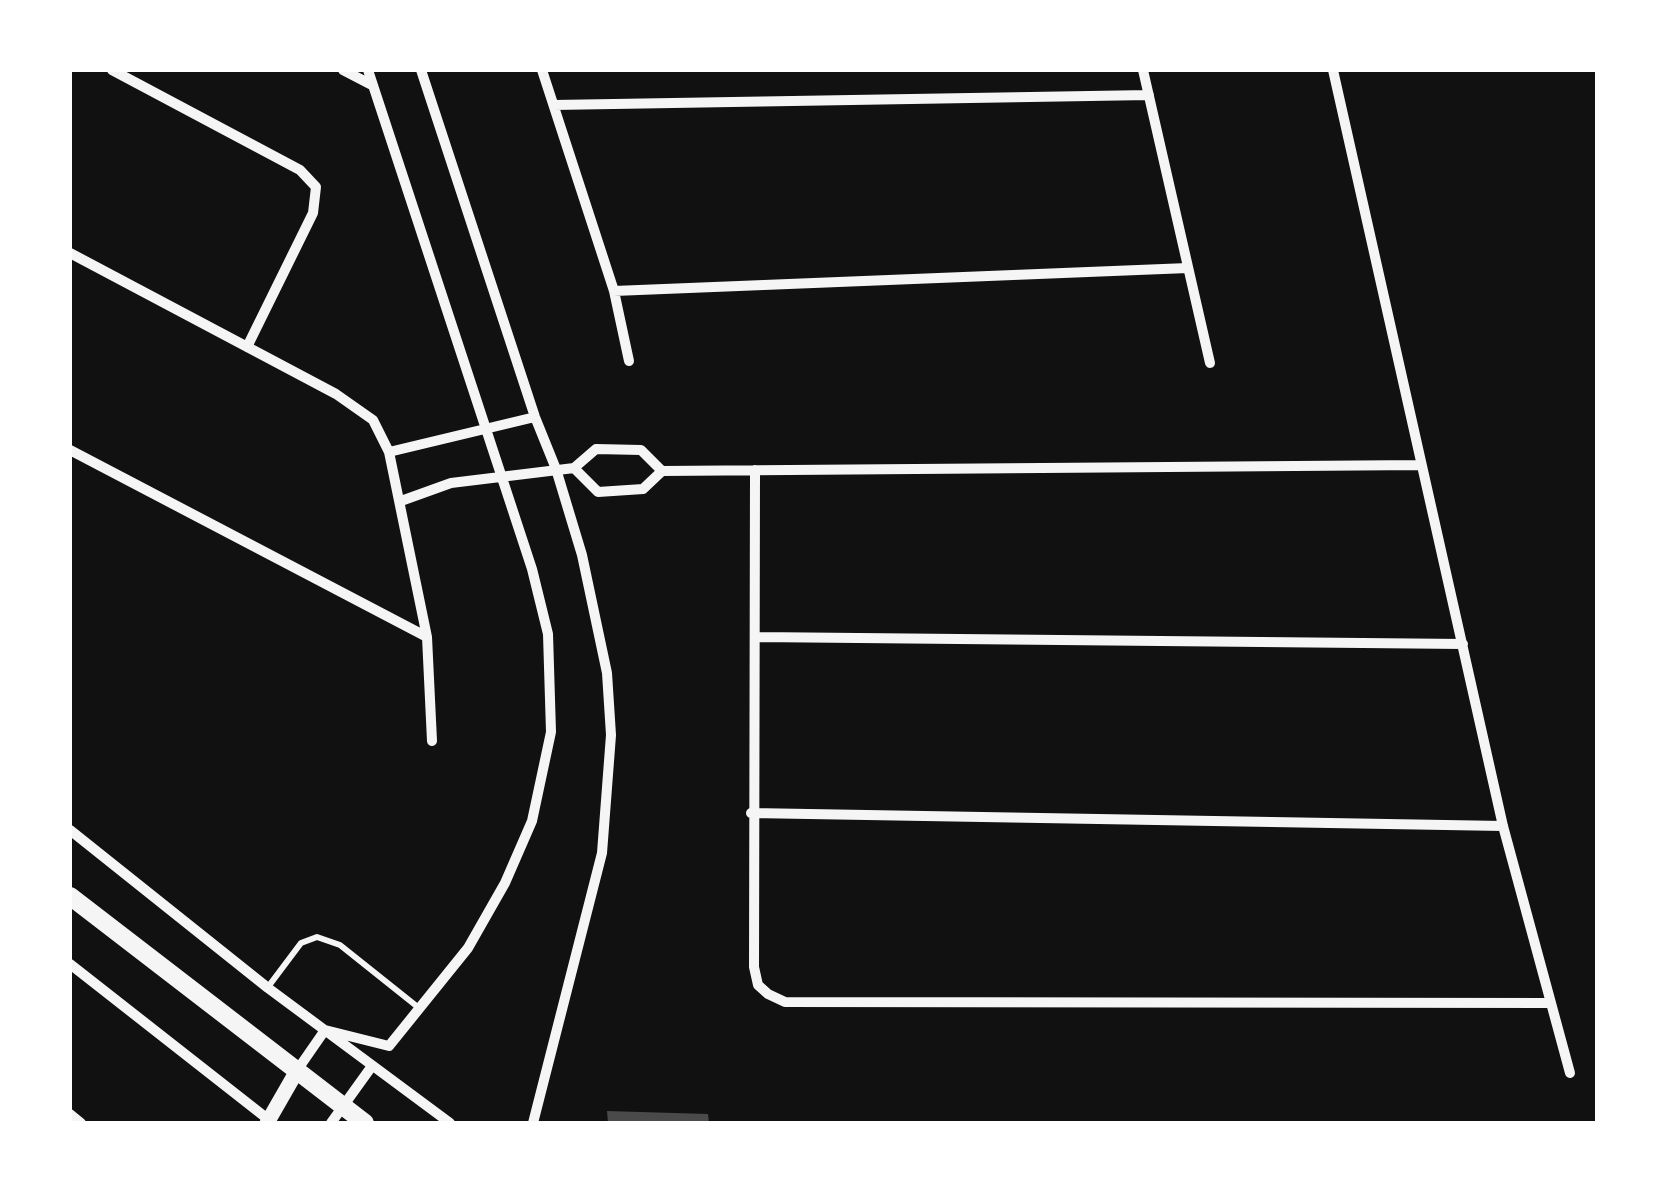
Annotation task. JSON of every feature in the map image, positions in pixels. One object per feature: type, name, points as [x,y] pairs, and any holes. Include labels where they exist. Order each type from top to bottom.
[{"type":"main road","points":[[70,896],[365,1123]]},
{"type":"street","points":[[112,70],[300,170],[316,188],[313,213],[247,347]]},
{"type":"street","points":[[343,70],[370,84]]},
{"type":"street","points":[[326,1030],[389,1046],[468,948],[505,883],[532,821],[544,776],[552,685],[548,634],[503,474],[484,429],[368,70]]},
{"type":"street","points":[[421,70],[535,417],[556,469],[598,624],[610,751],[602,853],[533,1123]]},
{"type":"street","points":[[542,70],[614,291],[629,361]]},
{"type":"street","points":[[1144,70],[1210,363]]},
{"type":"street","points":[[1333,70],[1504,826],[1570,1073]]},
{"type":"street","points":[[554,105],[1149,94]]},
{"type":"street","points":[[70,252],[336,394],[360,409],[381,431],[401,501],[427,637],[432,742]]},
{"type":"street","points":[[614,291],[1188,268]]},
{"type":"street","points":[[389,452],[535,417]]},
{"type":"street","points":[[401,501],[452,483],[574,468],[596,449],[641,450],[662,470],[1421,465]]},
{"type":"street","points":[[70,450],[427,637]]},
{"type":"street","points":[[574,468],[598,492],[643,490],[662,470]]},
{"type":"street","points":[[755,470],[757,637],[752,814],[754,968],[758,985],[785,1002],[1550,1003]]},
{"type":"street","points":[[757,637],[1463,644]]},
{"type":"street","points":[[752,814],[1504,826]]},
{"type":"street","points":[[70,830],[268,988],[450,1123]]},
{"type":"street","points":[[70,964],[268,1122],[326,1030]]},
{"type":"street","points":[[330,1123],[372,1066]]},
{"type":"street","points":[[70,1114],[82,1123]]},
{"type":"lane","points":[[268,988],[302,943],[316,937],[340,946],[420,1009]]},
{"type":"building","points":[[607,1111],[708,1114],[709,1123],[608,1123]]}]
